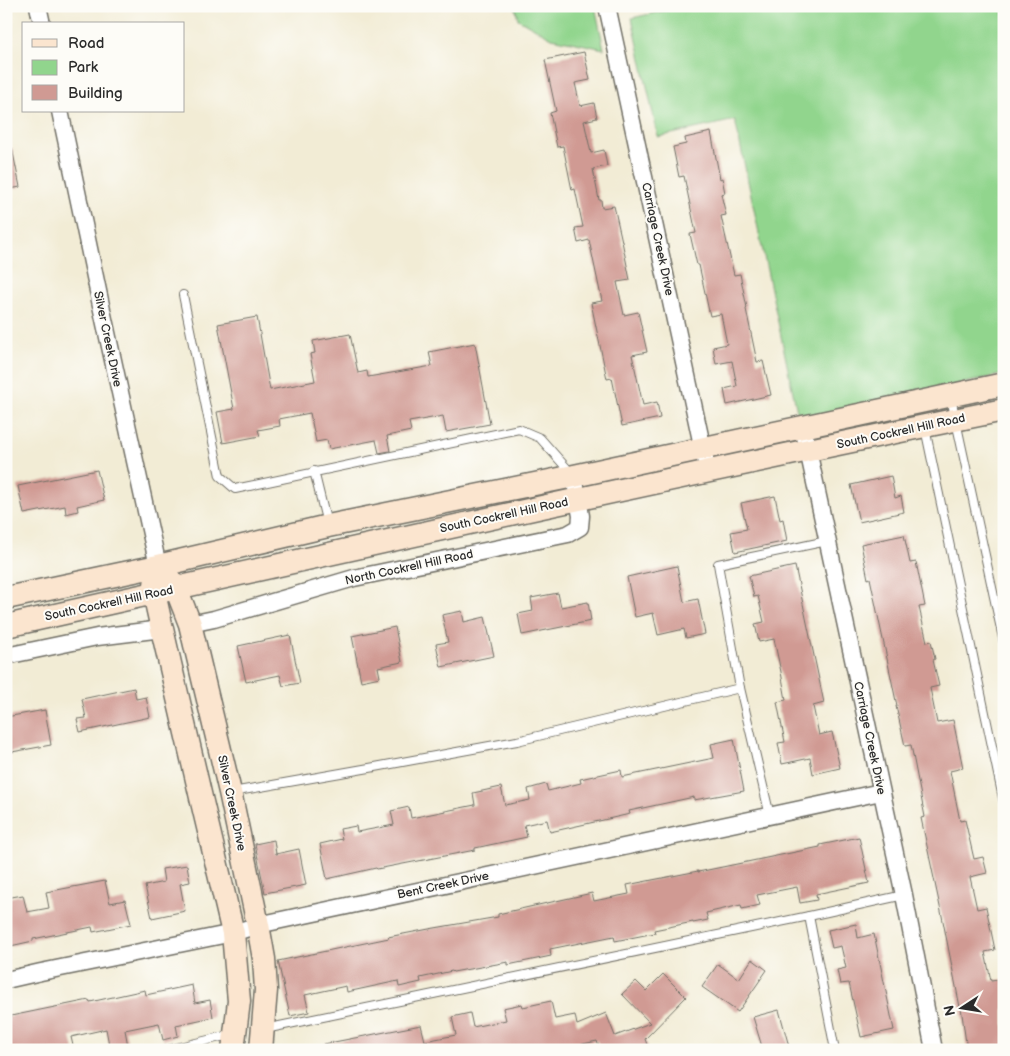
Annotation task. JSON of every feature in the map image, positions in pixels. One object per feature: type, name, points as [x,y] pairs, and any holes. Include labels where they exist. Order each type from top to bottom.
[{"type":"main road","name":"South Cockrell Hill Road","points":[[6,598],[158,566],[328,526],[703,449],[1004,384]]},
{"type":"main road","name":"South Cockrell Hill Road","points":[[6,626],[384,541],[1004,410]]},
{"type":"main road","name":"Silver Creek Drive","points":[[158,566],[176,588],[190,624],[230,792],[264,959],[266,990],[262,1039]]},
{"type":"main road","name":"Silver Creek Drive","points":[[158,566],[154,593],[234,933],[239,1001],[233,1042]]},
{"type":"street","points":[[38,6],[42,22]]},
{"type":"street","name":"Carriage Creek Drive","points":[[607,6],[708,472]]},
{"type":"street","name":"Silver Creek Drive","points":[[60,112],[158,566]]},
{"type":"street","name":"Carriage Creek Drive","points":[[803,427],[904,895],[934,1050]]},
{"type":"street","name":"North Cockrell Hill Road","points":[[190,624],[214,619],[354,578],[568,534],[580,527],[581,516],[574,476]]},
{"type":"street","points":[[6,656],[97,638],[162,629]]},
{"type":"street","name":"Bent Creek Drive","points":[[6,980],[234,933],[258,925],[881,792]]},
{"type":"lane","points":[[183,296],[220,476],[235,489],[519,429],[540,438],[574,476]]},
{"type":"lane","points":[[950,396],[1000,610],[1004,643]]},
{"type":"lane","points":[[924,426],[1004,803]]},
{"type":"lane","points":[[314,471],[328,526]]},
{"type":"lane","points":[[770,816],[740,688],[718,564],[827,541]]},
{"type":"lane","points":[[230,792],[375,768],[517,741],[740,688]]},
{"type":"lane","points":[[262,1039],[904,895]]},
{"type":"lane","points":[[809,916],[835,1050]]},
{"type":"lane","points":[[167,1050],[233,1042]]},
{"type":"green space","points":[[515,6],[595,6],[604,49],[552,38],[518,19]]},
{"type":"green space","points":[[686,6],[1004,6],[1004,374],[799,421],[735,120],[658,137],[632,18]]},
{"type":"building","points":[[584,52],[590,80],[575,83],[580,106],[594,103],[597,118],[584,121],[591,153],[604,150],[607,166],[593,169],[599,200],[601,200],[602,208],[614,206],[630,280],[617,282],[624,315],[638,312],[647,352],[632,355],[643,405],[657,402],[660,418],[622,426],[612,378],[607,379],[591,303],[602,301],[589,240],[578,243],[575,228],[583,227],[575,189],[572,190],[563,146],[557,147],[550,113],[556,111],[545,60]]},
{"type":"building","points":[[711,132],[720,179],[722,178],[725,193],[721,194],[726,215],[721,216],[734,275],[740,274],[757,362],[763,361],[771,395],[727,405],[724,389],[737,386],[732,361],[716,364],[713,347],[727,344],[721,314],[710,316],[690,234],[696,233],[684,176],[679,177],[673,147],[686,144],[685,138]]},
{"type":"building","points":[[12,148],[20,187],[6,190],[6,149]]},
{"type":"building","points":[[257,317],[270,390],[315,381],[310,354],[315,353],[313,341],[350,334],[358,373],[367,371],[368,377],[432,366],[429,352],[475,343],[490,424],[446,432],[443,416],[409,422],[411,431],[387,436],[390,451],[379,453],[376,440],[329,449],[327,440],[316,442],[310,413],[279,419],[280,426],[258,430],[260,436],[223,443],[217,412],[234,409],[218,324]]},
{"type":"building","points":[[97,470],[104,500],[77,506],[78,511],[66,514],[65,506],[24,514],[18,486]]},
{"type":"building","points":[[891,476],[895,498],[901,496],[904,512],[859,522],[851,485]]},
{"type":"building","points":[[775,496],[780,520],[783,519],[787,541],[735,552],[731,532],[747,529],[741,503]]},
{"type":"building","points":[[904,535],[910,563],[916,562],[925,606],[919,607],[927,642],[931,641],[935,659],[933,660],[939,686],[930,688],[937,723],[953,720],[963,768],[950,771],[960,821],[965,820],[974,859],[983,857],[987,873],[970,877],[977,909],[986,907],[995,950],[985,952],[991,981],[1004,979],[1004,1050],[967,1050],[961,1007],[921,818],[925,817],[911,745],[905,746],[870,578],[868,579],[861,544]]},
{"type":"building","points":[[677,566],[684,602],[698,599],[705,634],[686,638],[684,629],[658,635],[653,613],[635,617],[627,577]]},
{"type":"building","points":[[795,566],[824,703],[813,706],[819,735],[832,732],[840,768],[813,774],[810,758],[782,764],[778,743],[785,742],[777,702],[786,700],[774,639],[759,642],[755,624],[764,622],[758,596],[754,597],[749,576]]},
{"type":"building","points":[[558,593],[561,607],[588,602],[591,621],[522,635],[518,614],[533,611],[531,598]]},
{"type":"building","points":[[462,611],[464,622],[485,617],[494,656],[441,667],[436,644],[448,642],[442,615]]},
{"type":"building","points":[[395,627],[402,662],[378,667],[380,677],[361,681],[352,636]]},
{"type":"building","points":[[290,635],[300,683],[283,686],[280,675],[246,682],[238,646]]},
{"type":"building","points":[[134,688],[136,699],[146,697],[150,717],[80,732],[77,719],[86,718],[82,699]]},
{"type":"building","points":[[45,710],[51,745],[6,753],[6,717]]},
{"type":"building","points":[[734,739],[744,791],[694,800],[694,797],[629,811],[630,814],[550,832],[547,820],[524,825],[527,837],[475,848],[475,850],[327,879],[320,844],[342,839],[340,829],[356,826],[357,832],[394,825],[391,811],[409,807],[411,818],[475,805],[473,793],[501,787],[505,805],[530,800],[528,789],[546,784],[548,791],[581,783],[580,779],[621,770],[622,777],[714,758],[711,744]]},
{"type":"building","points":[[859,837],[869,883],[816,894],[817,900],[800,903],[797,887],[757,895],[760,905],[742,909],[741,905],[706,913],[708,920],[654,930],[655,933],[615,941],[614,936],[550,949],[551,956],[508,965],[508,962],[452,971],[420,978],[421,982],[399,987],[398,981],[347,992],[346,986],[305,995],[309,1012],[290,1016],[278,961],[388,937],[498,917],[498,914],[592,893],[594,901],[629,894],[627,885],[820,847],[820,845]]},
{"type":"building","points":[[274,840],[276,854],[299,849],[306,885],[265,893],[255,844]]},
{"type":"building","points":[[187,865],[190,882],[180,884],[185,911],[152,918],[145,886],[164,882],[162,869]]},
{"type":"building","points":[[105,881],[110,903],[125,900],[131,924],[93,932],[92,927],[33,939],[33,941],[6,947],[6,898],[23,895],[27,912],[49,908],[46,892]]},
{"type":"building","points":[[856,924],[858,938],[874,934],[894,1030],[861,1037],[849,983],[840,984],[837,970],[846,968],[841,946],[832,948],[828,930]]},
{"type":"building","points":[[752,959],[767,970],[738,1012],[702,987],[718,964],[739,979]]},
{"type":"building","points":[[663,974],[686,997],[645,1039],[649,1050],[600,1050],[597,1041],[555,1050],[324,1050],[324,1044],[421,1025],[425,1041],[456,1035],[452,1017],[470,1013],[473,1027],[506,1020],[503,1008],[522,1004],[523,1007],[551,1001],[555,1019],[575,1015],[577,1025],[606,1013],[615,1036],[650,1023],[622,994],[636,981],[646,991]]},
{"type":"building","points":[[192,985],[195,1003],[210,1000],[213,1017],[176,1025],[178,1036],[163,1040],[159,1023],[125,1030],[128,1046],[110,1050],[106,1029],[71,1037],[74,1050],[6,1050],[6,1017],[145,990],[146,995]]},
{"type":"building","points":[[779,1010],[790,1050],[763,1050],[753,1017]]}]
